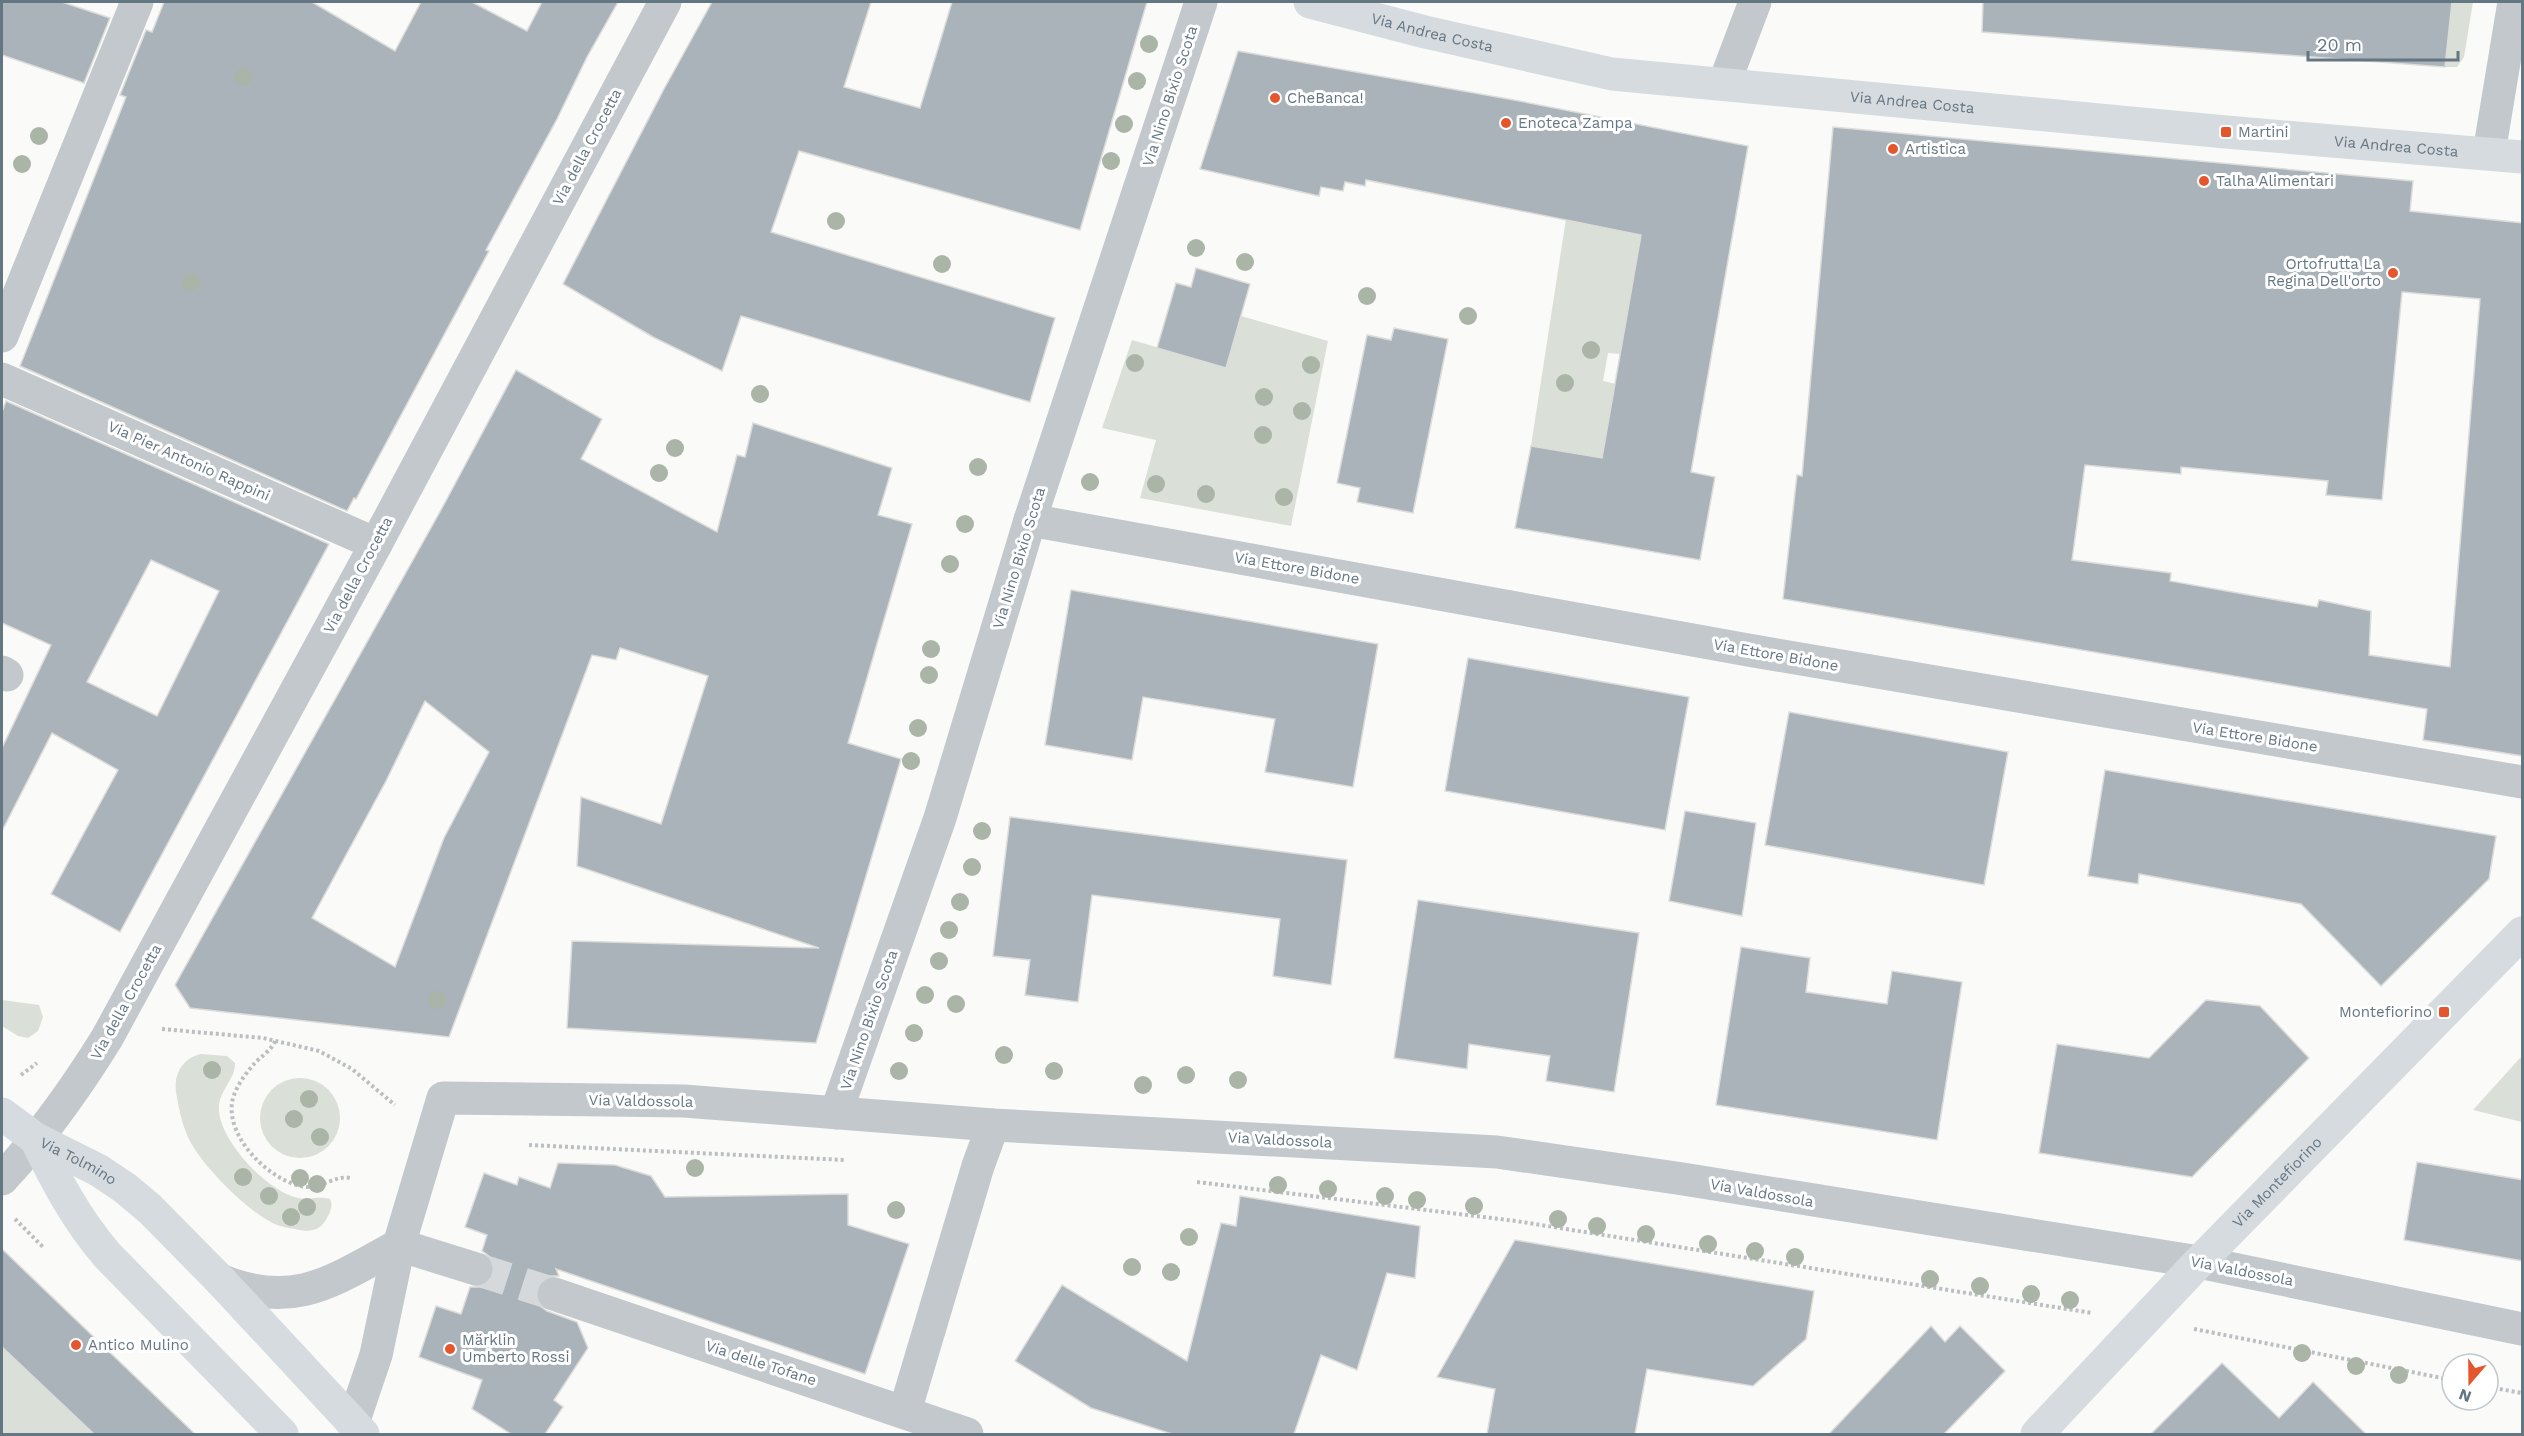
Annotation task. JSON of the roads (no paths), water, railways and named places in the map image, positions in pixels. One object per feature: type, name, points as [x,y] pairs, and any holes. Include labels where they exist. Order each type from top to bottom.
[{"type":"main road","name":"Via Andrea Costa","points":[[1310,2],[1425,32],[1612,74],[2226,132],[2523,157]]},
{"type":"main road","name":"Via Montefiorino","points":[[2037,1434],[2199,1262],[2523,933]]},
{"type":"main road","points":[[2,1114],[36,1139]]},
{"type":"main road","name":"Via Tolmino","points":[[36,1139],[98,1170],[125,1188],[150,1209],[220,1280],[358,1429]]},
{"type":"main road","name":"Via Tolmino","points":[[36,1139],[69,1203],[93,1239],[282,1434]]},
{"type":"street","points":[[2,336],[137,2]]},
{"type":"street","name":"Via della Crocetta","points":[[2,1179],[76,1088],[107,1038],[376,544],[665,2]]},
{"type":"street","name":"Via Nino Bixio Scota","points":[[836,1113],[940,818],[1030,520],[1201,2]]},
{"type":"street","points":[[1724,84],[1755,2]]},
{"type":"street","points":[[2489,153],[2514,2]]},
{"type":"street","name":"Via Pier Antonio Rappini","points":[[2,379],[376,544]]},
{"type":"street","name":"Via Ettore Bidone","points":[[1030,520],[1748,650],[2523,782]]},
{"type":"street","name":"Via Valdossola","points":[[358,1429],[399,1245],[443,1098],[684,1101],[993,1125],[1497,1152],[1683,1179],[2199,1262],[2523,1329]]},
{"type":"street","points":[[905,1411],[975,1177],[993,1125]]},
{"type":"street","points":[[220,1280],[255,1291],[293,1293],[316,1287],[399,1245],[476,1269]]},
{"type":"street","name":"Via delle Tofane","points":[[554,1294],[905,1411],[967,1434]]},
{"type":"tunnel","points":[[476,1269],[554,1294]]},
{"type":"place","name":"CheBanca!","points":[[1275,98]]},
{"type":"place","name":"Enoteca Zampa","points":[[1506,123]]},
{"type":"place","name":"Martini","points":[[2226,132]]},
{"type":"place","name":"Artistica","points":[[1893,149]]},
{"type":"place","name":"Talha Alimentari","points":[[2204,181]]},
{"type":"place","name":"Ortofrutta La Regina Dell'orto","points":[[2393,273]]},
{"type":"place","name":"Montefiorino","points":[[2444,1012]]},
{"type":"place","name":"Antico Mulino","points":[[76,1345]]},
{"type":"place","name":"Märklin Umberto Rossi","points":[[450,1349]]}]
